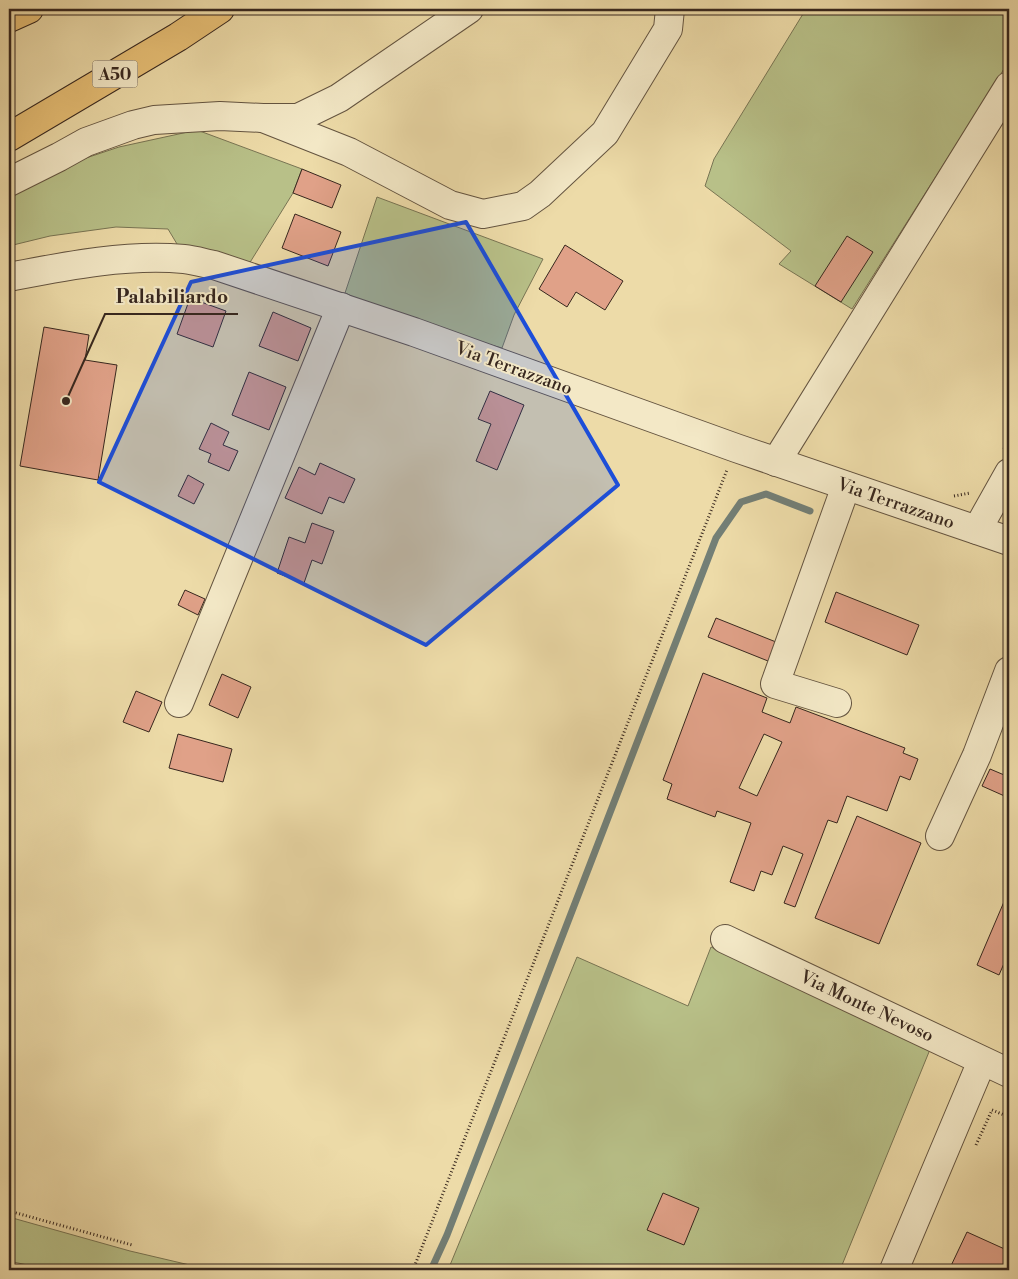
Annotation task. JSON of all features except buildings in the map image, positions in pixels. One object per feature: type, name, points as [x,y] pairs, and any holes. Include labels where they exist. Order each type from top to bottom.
[{"type":"highway","points":[[9,18],[29,9]]},
{"type":"highway","name":"A50","points":[[9,137],[178,37],[220,9]]},
{"type":"street","points":[[9,182],[86,142],[133,125],[154,120],[201,116],[298,118],[340,98],[469,9]]},
{"type":"street","points":[[262,118],[349,152],[450,205],[483,214],[523,206],[540,194],[605,133],[668,29],[670,9]]},
{"type":"street","points":[[776,462],[1009,86]]},
{"type":"street","name":"Via Terrazzano","points":[[9,277],[106,261],[148,257],[186,259],[214,265],[341,307],[736,448],[1009,541]]},
{"type":"street","points":[[179,703],[341,307]]},
{"type":"street","points":[[977,530],[1005,463]]},
{"type":"street","points":[[837,703],[775,684],[846,486]]},
{"type":"street","points":[[940,836],[977,755],[1009,671]]},
{"type":"street","name":"Via Monte Nevoso","points":[[725,939],[1009,1073]]},
{"type":"street","points":[[894,1270],[982,1061]]},
{"type":"path","points":[[1005,463],[1009,438]]},
{"type":"path","points":[[413,1270],[736,448]]},
{"type":"path","points":[[948,497],[972,493]]},
{"type":"path","points":[[9,1211],[132,1245]]},
{"type":"highlighted area","points":[[466,222],[618,485],[426,645],[99,482],[191,282]]},
{"type":"green space","points":[[806,9],[1009,9],[1009,61],[852,309],[779,264],[791,251],[705,186],[714,159]]},
{"type":"green space","points":[[197,130],[302,169],[293,193],[249,264],[180,249],[168,229],[116,227],[50,236],[9,246],[9,188],[26,178],[119,147]]},
{"type":"green space","points":[[377,197],[543,259],[514,315],[502,348],[396,319],[345,293]]},
{"type":"green space","points":[[711,947],[931,1047],[840,1270],[448,1270],[577,957],[688,1006]]},
{"type":"green space","points":[[9,1217],[130,1251],[211,1270],[50,1270],[9,1261]]},
{"type":"waterway","points":[[431,1270],[447,1235],[716,538],[741,502],[766,494],[810,511]]},
{"type":"place","name":"Palabiliardo","points":[[66,401]]}]
